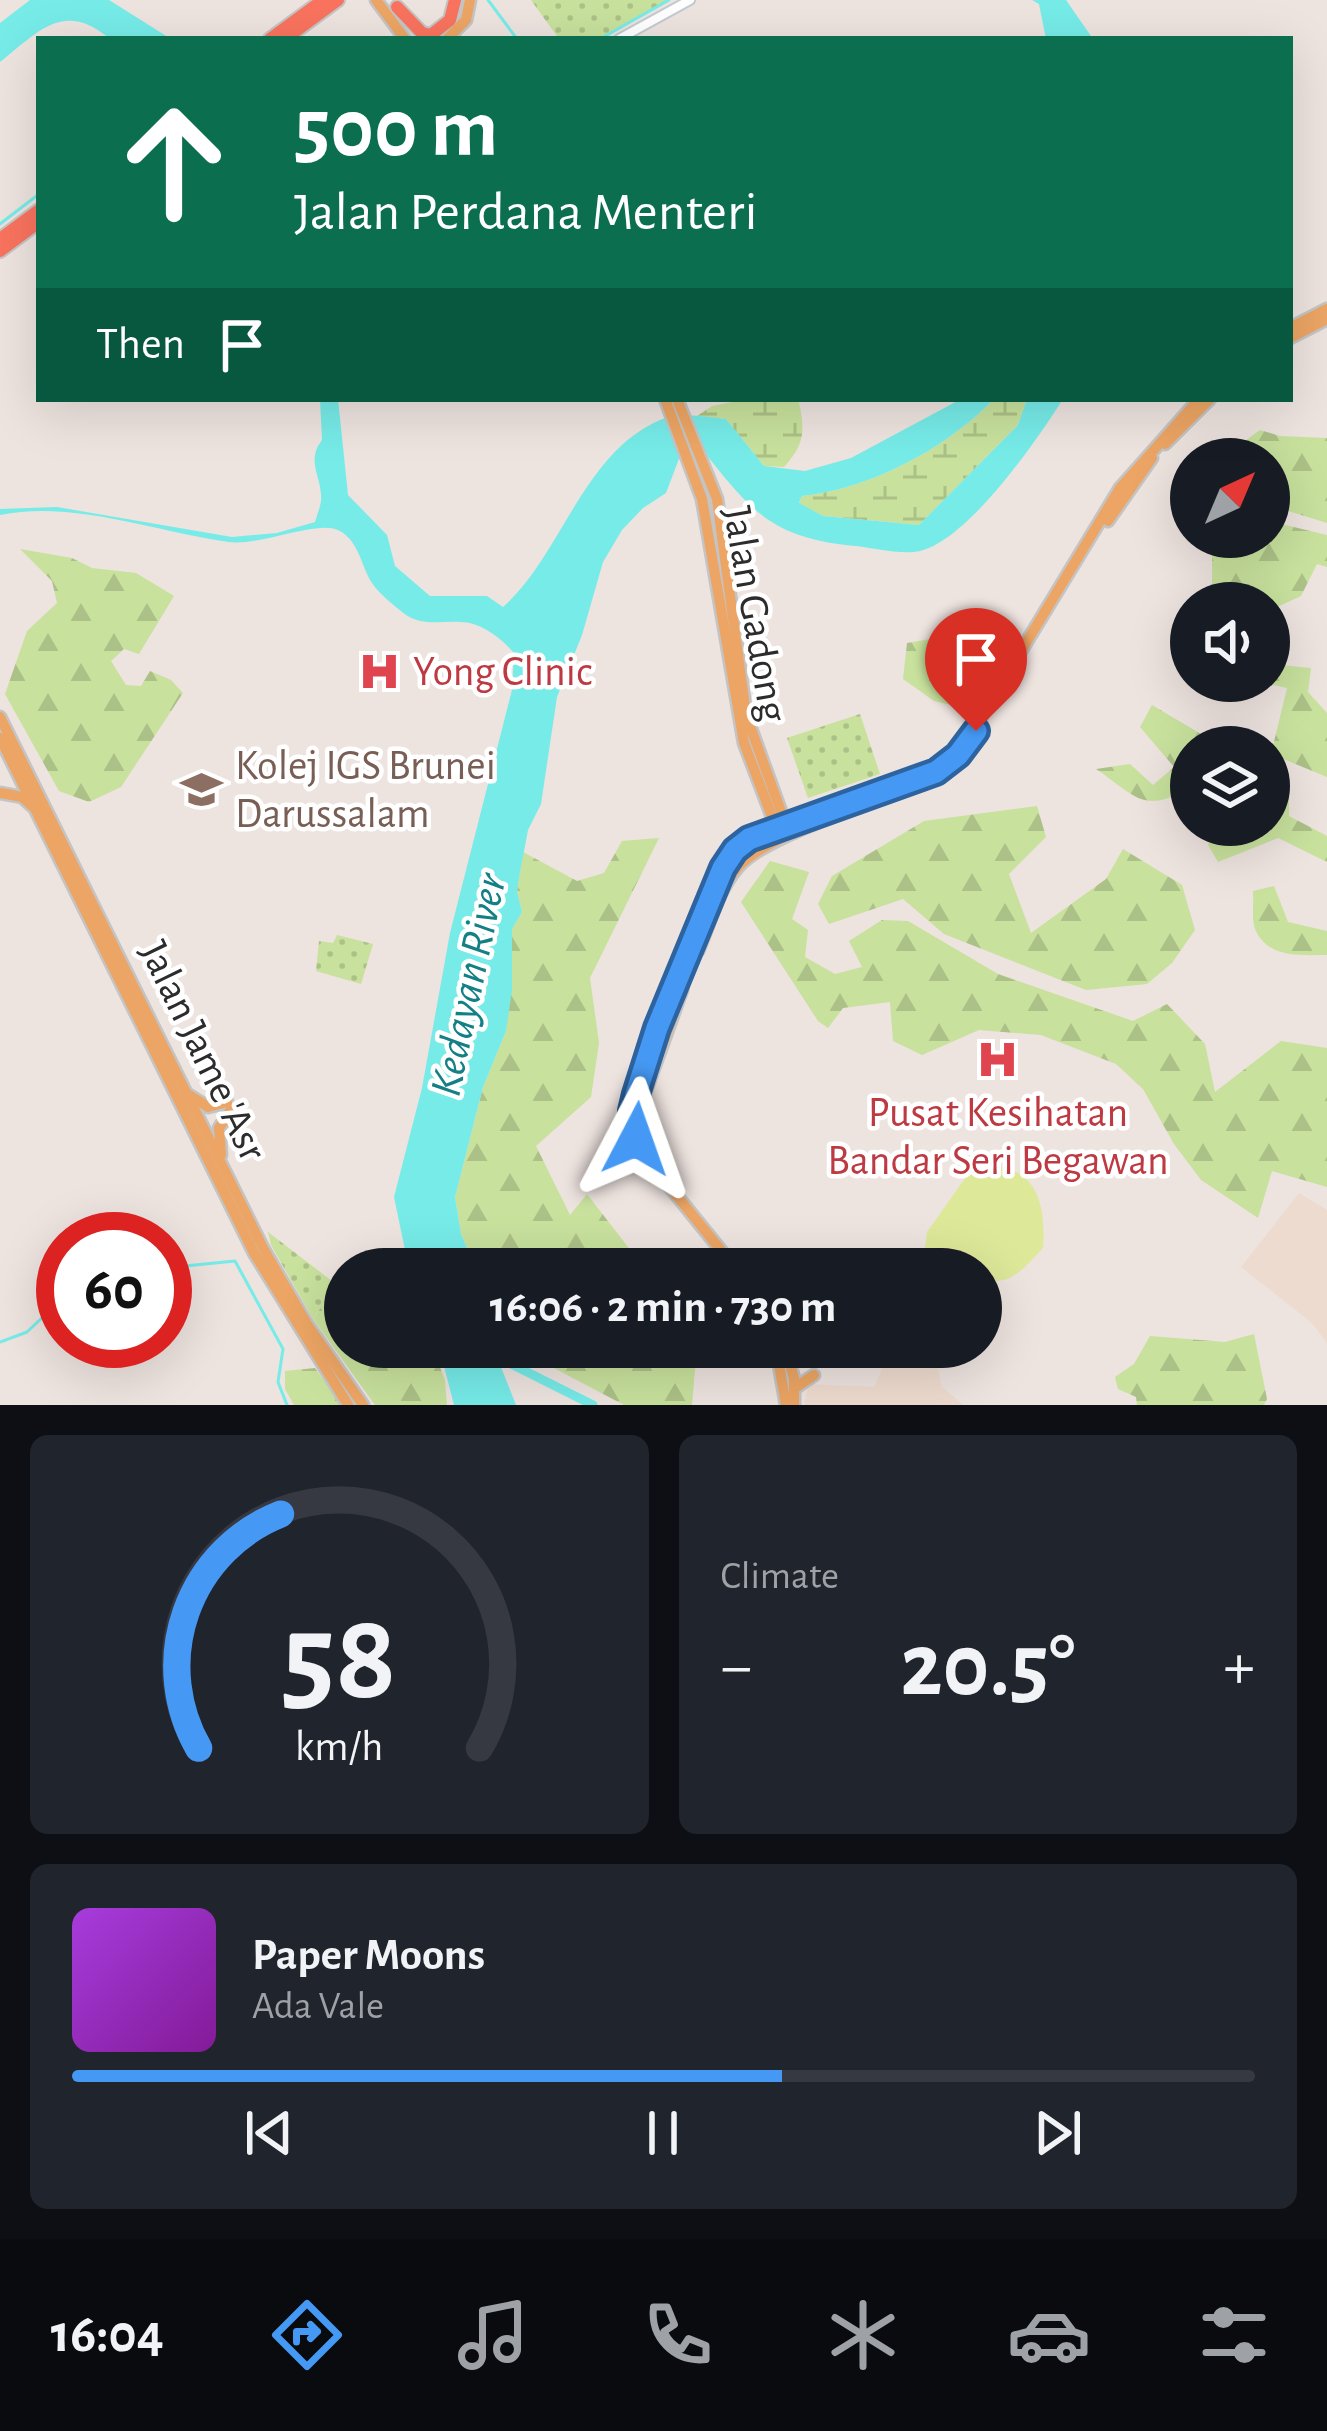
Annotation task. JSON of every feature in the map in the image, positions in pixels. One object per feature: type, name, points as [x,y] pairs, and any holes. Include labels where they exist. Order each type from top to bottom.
[{"type":"highway","points":[[267,36],[323,0]]},
{"type":"highway","points":[[289,36],[338,0]]},
{"type":"highway","points":[[394,3],[422,33],[431,35],[450,20],[455,0]]},
{"type":"highway","points":[[0,239],[36,212]]},
{"type":"highway","points":[[0,251],[36,224]]},
{"type":"main road","points":[[376,0],[403,36]]},
{"type":"main road","points":[[451,36],[466,20],[470,0]]},
{"type":"main road","points":[[394,3],[418,36]]},
{"type":"main road","points":[[1293,326],[1327,309]]},
{"type":"main road","points":[[1293,336],[1327,319]]},
{"type":"main road","name":"Jalan Gadong","points":[[666,402],[702,499],[746,715],[783,832]]},
{"type":"main road","name":"Jalan Gadong","points":[[678,402],[721,515],[724,603]]},
{"type":"main road","points":[[724,1248],[656,1162],[644,1140],[641,1112],[672,1015],[723,890],[747,858],[816,812],[929,775],[958,755],[1120,488],[1144,455],[1196,402]]},
{"type":"main road","points":[[749,839],[783,832],[930,781],[960,763],[1134,481],[1207,402]]},
{"type":"main road","points":[[0,717],[47,818]]},
{"type":"main road","points":[[0,738],[47,818]]},
{"type":"main road","points":[[1,793],[22,796],[47,818]]},
{"type":"main road","points":[[722,1248],[644,1156],[632,1111],[657,1028],[723,868],[749,839],[769,796],[794,812],[816,812]]},
{"type":"main road","name":"Jalan Jame 'Asr","points":[[47,818],[64,866],[254,1253],[349,1405]]},
{"type":"main road","name":"Jalan Jame 'Asr","points":[[47,818],[61,825],[224,1170],[289,1293],[363,1405]]},
{"type":"main road","points":[[187,1093],[208,1107],[229,1105],[219,1128],[224,1170]]},
{"type":"main road","points":[[783,1368],[790,1405]]},
{"type":"main road","points":[[788,1368],[795,1388],[790,1405]]},
{"type":"main road","points":[[795,1388],[814,1375]]},
{"type":"street","points":[[624,36],[690,0]]},
{"type":"shaded area","points":[[1299,1193],[1327,1210],[1327,1343],[1312,1323],[1241,1267]]},
{"type":"shaded area","points":[[883,1368],[938,1368],[942,1387],[963,1405],[804,1405],[809,1384],[874,1387]]},
{"type":"green space","points":[[531,0],[670,0],[606,36],[557,36]]},
{"type":"green space","points":[[799,402],[802,437],[796,451],[784,467],[764,466],[726,419],[697,416],[712,406]]},
{"type":"green space","points":[[991,402],[1026,402],[1018,425],[919,525],[823,516],[799,504],[802,496],[854,485],[906,463]]},
{"type":"green space","points":[[1260,430],[1327,438],[1327,523],[1290,512],[1290,438],[1249,438]]},
{"type":"green space","points":[[1290,526],[1327,535],[1327,567],[1317,564],[1301,596],[1290,601],[1290,582],[1212,582],[1212,558],[1290,558]]},
{"type":"green space","points":[[20,549],[72,558],[92,568],[136,573],[174,596],[139,654],[124,649],[111,661],[126,685],[141,686],[150,671],[171,680],[183,693],[121,787],[89,802],[59,791],[5,694],[27,631],[57,603],[52,581]]},
{"type":"green space","points":[[949,636],[976,655],[973,675],[955,706],[934,701],[903,679],[907,643]]},
{"type":"green space","points":[[1290,666],[1311,668],[1308,692],[1327,713],[1327,777],[1290,762],[1290,726],[1278,726],[1284,702],[1290,702]]},
{"type":"green space","points":[[1152,705],[1188,726],[1170,726],[1170,762],[1140,727]]},
{"type":"green space","points":[[860,714],[880,774],[808,798],[787,738]]},
{"type":"green space","points":[[1130,764],[1153,785],[1170,770],[1170,797],[1150,801],[1131,794],[1096,769]]},
{"type":"green space","points":[[1037,806],[1046,837],[1009,874],[1031,933],[1106,879],[1123,849],[1182,885],[1195,930],[1172,963],[1147,984],[1086,990],[944,934],[903,899],[829,924],[818,904],[832,876],[924,821]]},
{"type":"green space","points":[[1290,817],[1327,836],[1327,862],[1290,844]]},
{"type":"green space","points":[[659,838],[590,978],[599,1043],[591,1097],[536,1146],[570,1215],[587,1194],[629,1248],[467,1248],[455,1197],[483,1087],[506,1031],[512,929],[522,912],[517,891],[523,852],[577,881],[604,873],[622,841]]},
{"type":"green space","points":[[1209,846],[1258,846],[1218,862]]},
{"type":"green space","points":[[770,861],[809,872],[792,919],[808,930],[805,957],[835,974],[862,967],[849,941],[882,920],[908,921],[998,974],[1133,1021],[1167,1004],[1205,1044],[1215,1092],[1281,1041],[1327,1048],[1327,1187],[1272,1171],[1258,1218],[1201,1180],[1143,1089],[1116,1064],[1041,1035],[979,1030],[922,1055],[893,1041],[890,1002],[843,1008],[828,1028],[818,1021],[741,902]]},
{"type":"green space","points":[[1274,886],[1288,922],[1327,931],[1327,955],[1287,954],[1262,940],[1254,922],[1253,891]]},
{"type":"green space","points":[[337,935],[373,944],[361,984],[316,971],[319,941],[333,943]]},
{"type":"green space","points":[[986,1165],[1003,1167],[1017,1172],[1035,1190],[1043,1217],[1043,1248],[1009,1278],[1002,1280],[1002,1248],[925,1248],[927,1232],[966,1177]]},
{"type":"green space","points":[[268,1232],[324,1275],[324,1303],[313,1319]]},
{"type":"green space","points":[[324,1303],[324,1334],[313,1319]]},
{"type":"green space","points":[[1254,1334],[1267,1399],[1264,1405],[1137,1405],[1136,1397],[1118,1389],[1115,1377],[1134,1364],[1150,1336],[1225,1342]]},
{"type":"green space","points":[[315,1368],[342,1405],[294,1405],[285,1389],[285,1371]]},
{"type":"green space","points":[[348,1368],[440,1368],[447,1405],[375,1405]]},
{"type":"green space","points":[[554,1368],[695,1368],[692,1405],[624,1405]]},
{"type":"water","points":[[30,0],[109,0],[166,36],[106,36],[79,22],[65,21],[40,31],[0,62],[0,23]]},
{"type":"water","points":[[1032,0],[1066,0],[1091,36],[1045,36],[1039,4]]},
{"type":"water","name":"Kedayan River","points":[[320,402],[338,402],[348,495],[387,535],[395,566],[430,596],[487,596],[503,607],[541,561],[611,456],[660,420],[684,416],[726,419],[764,466],[805,471],[851,458],[955,402],[991,402],[954,434],[906,463],[854,485],[802,496],[799,503],[823,516],[919,525],[1018,425],[1026,402],[1061,402],[980,508],[939,543],[920,551],[827,542],[783,528],[750,505],[701,448],[680,456],[666,493],[622,530],[603,562],[582,635],[557,697],[541,804],[528,830],[517,891],[522,912],[512,929],[506,1031],[483,1087],[455,1197],[467,1248],[405,1248],[394,1197],[422,1088],[450,933],[512,690],[514,653],[475,625],[426,622],[406,615],[375,587],[355,547],[338,530],[316,528],[229,542],[86,514],[28,511],[0,515],[0,509],[57,507],[232,537],[277,533],[315,522],[321,501],[317,448],[322,440]]},
{"type":"water","points":[[444,1368],[501,1368],[516,1405],[454,1405]]},
{"type":"waterway","points":[[488,0],[515,36]]},
{"type":"waterway","points":[[605,36],[669,0]]},
{"type":"waterway","points":[[0,224],[36,196]]},
{"type":"waterway","points":[[192,1265],[235,1261],[283,1349],[278,1382],[287,1405]]},
{"type":"waterway","points":[[0,1342],[36,1324]]},
{"type":"waterway","points":[[519,1368],[593,1405]]},
{"type":"place","name":"Yong Clinic","points":[[379,672]]},
{"type":"place","name":"Kolej IGS Brunei Darussalam","points":[[201,790]]},
{"type":"place","name":"Pusat Kesihatan Bandar Seri Begawan","points":[[998,1059]]},
{"type":"route","points":[[636,1139],[633,1103],[657,1028],[723,868],[735,850],[749,839],[816,812],[936,772],[958,755],[976,731]]}]
